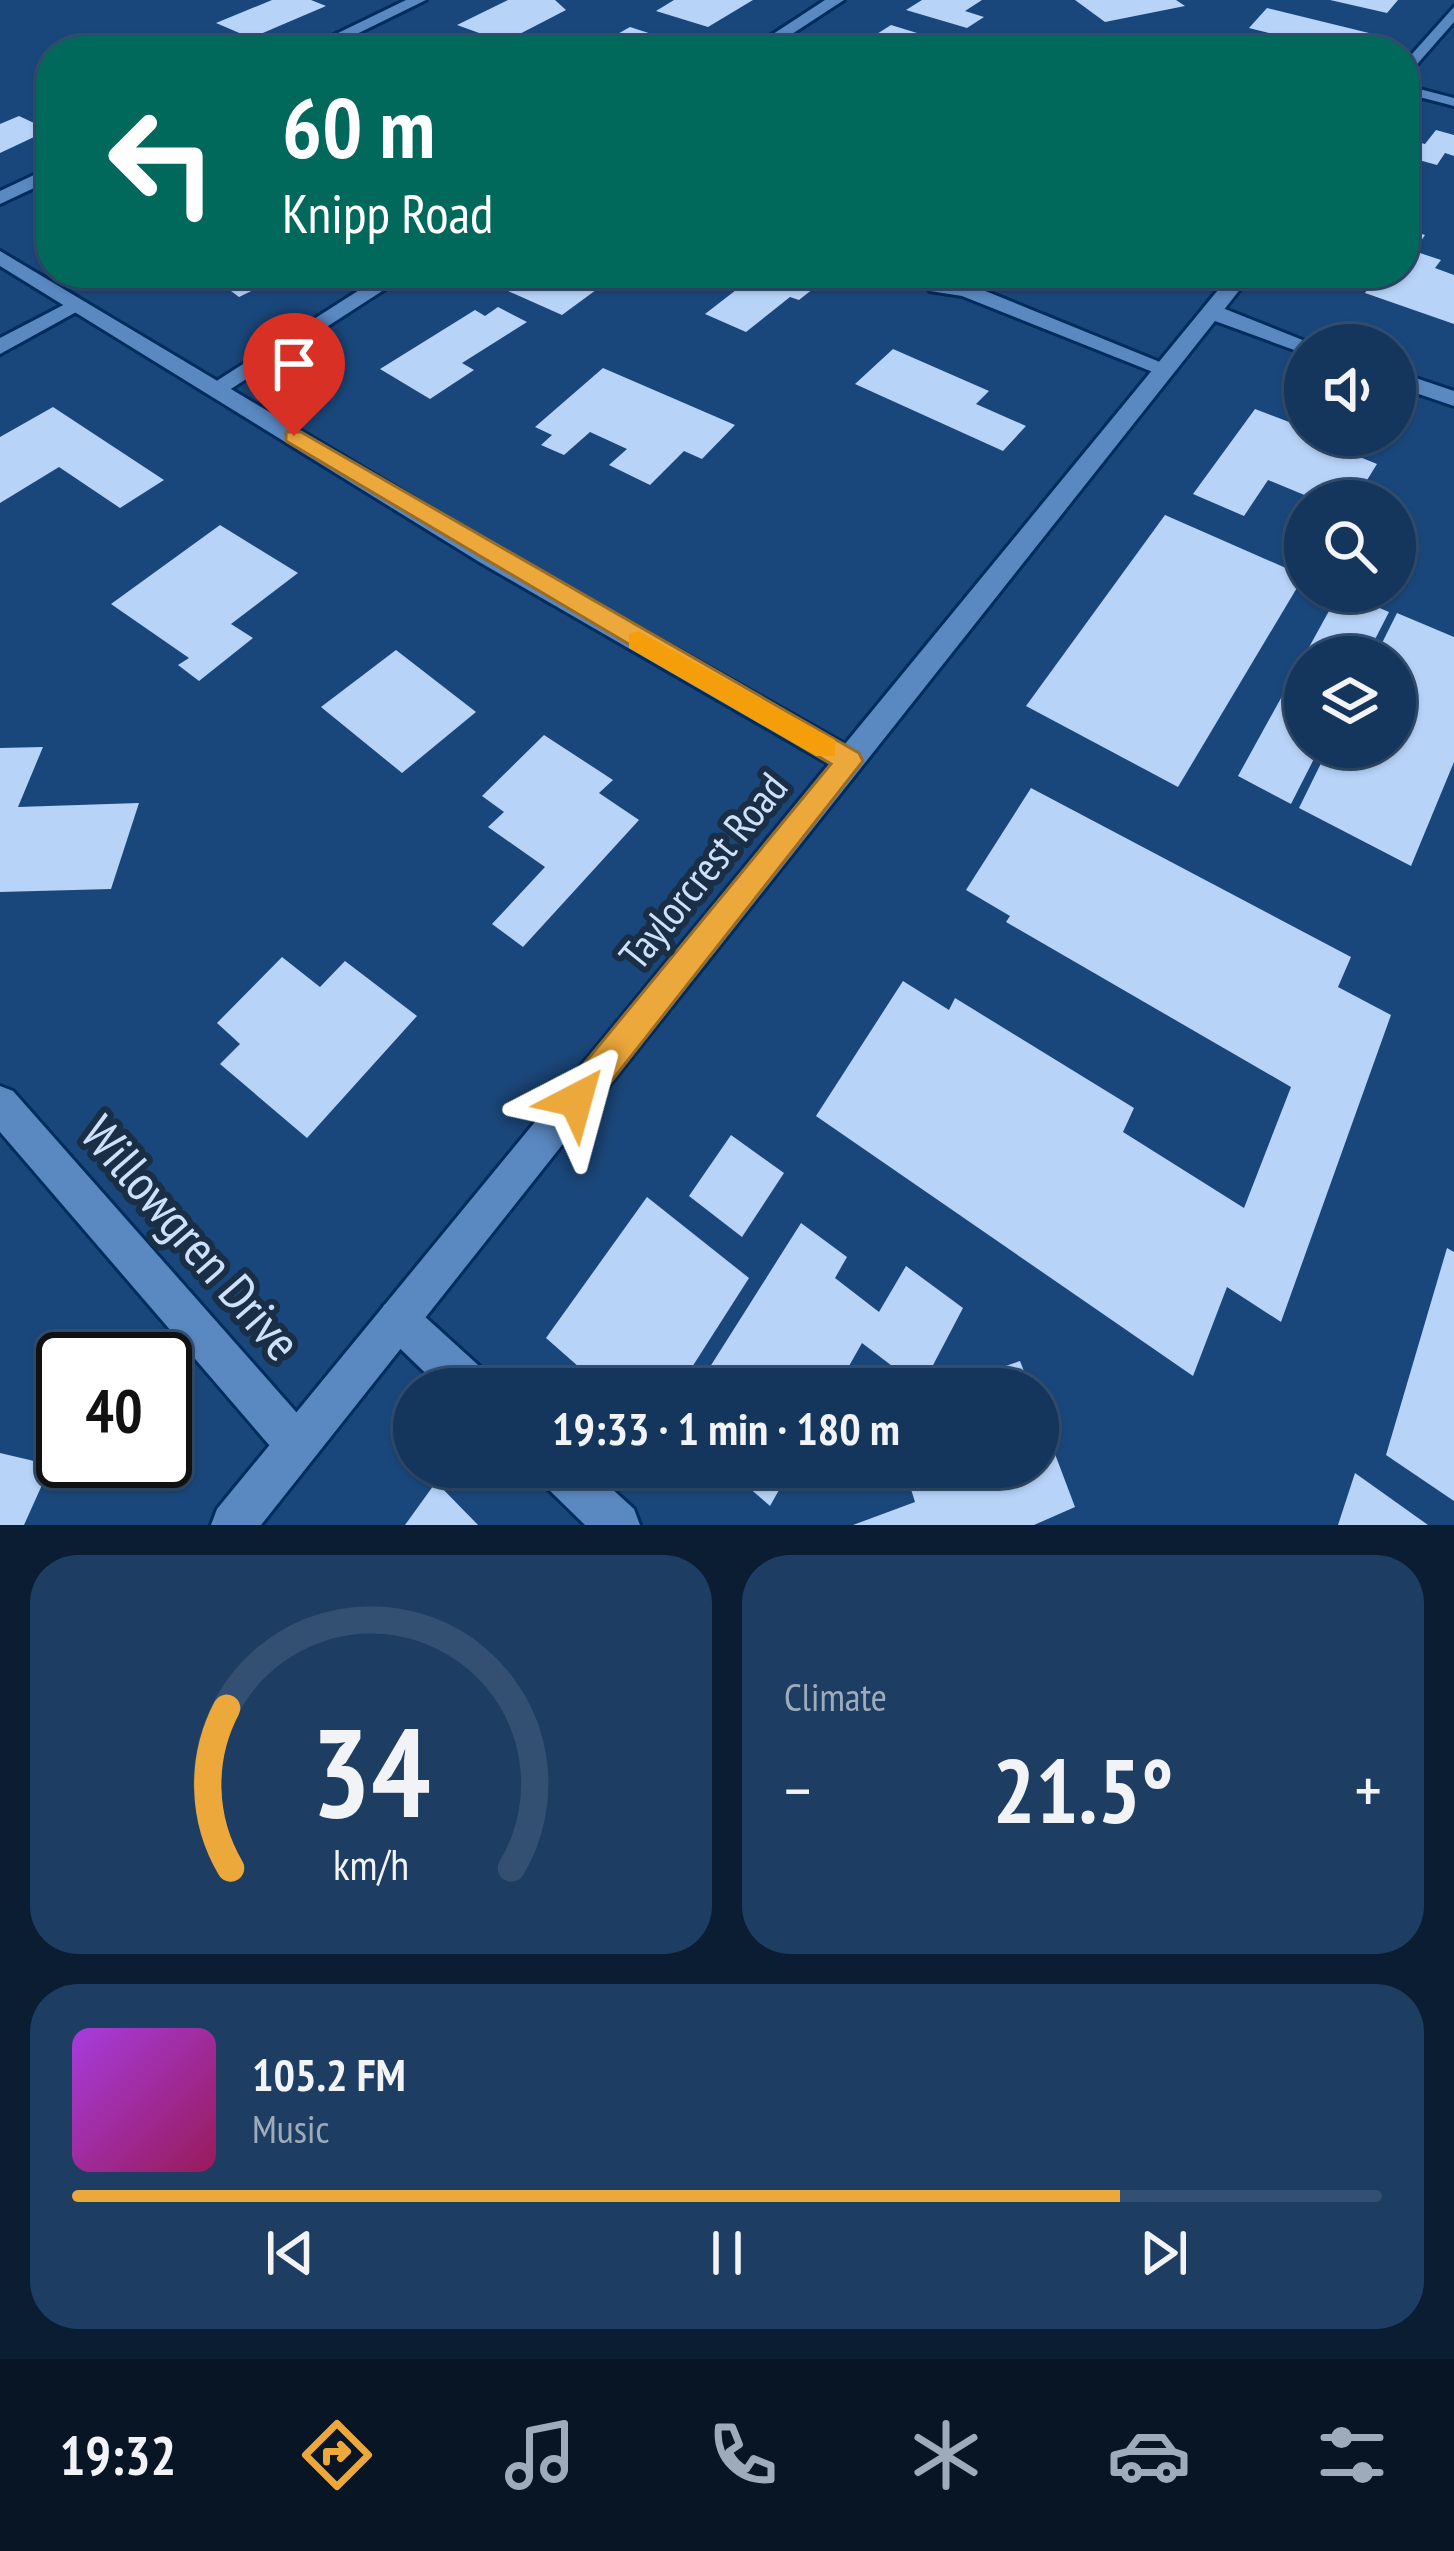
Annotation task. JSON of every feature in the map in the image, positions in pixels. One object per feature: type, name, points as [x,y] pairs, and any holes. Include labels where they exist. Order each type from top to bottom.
[{"type":"street","points":[[341,36],[418,0]]},
{"type":"street","points":[[779,36],[836,0]]},
{"type":"street","points":[[1419,55],[1454,12]]},
{"type":"street","points":[[0,197],[36,180]]},
{"type":"street","points":[[0,257],[36,279]]},
{"type":"street","points":[[50,288],[490,556],[849,761]]},
{"type":"street","points":[[215,388],[376,288]]},
{"type":"street","points":[[947,288],[966,290],[1166,369]]},
{"type":"street","name":"Taylorcrest Road","points":[[233,1525],[1231,288]]},
{"type":"street","points":[[0,347],[78,305]]},
{"type":"street","points":[[1212,312],[1284,338]]},
{"type":"street","points":[[1416,385],[1454,399]]},
{"type":"street","name":"Willowgren Drive","points":[[0,1104],[297,1445]]},
{"type":"street","points":[[398,1319],[450,1368]]},
{"type":"street","points":[[578,1488],[618,1525]]},
{"type":"lane","points":[[1419,93],[1454,103]]},
{"type":"building","points":[[272,0],[311,0],[326,6],[256,36],[216,23]]},
{"type":"building","points":[[508,0],[555,0],[566,10],[516,36],[487,36],[457,25]]},
{"type":"building","points":[[674,0],[753,0],[708,27],[656,11]]},
{"type":"building","points":[[922,0],[982,0],[965,11],[984,17],[967,28],[906,10]]},
{"type":"building","points":[[1075,0],[1176,0],[1185,6],[1105,22]]},
{"type":"building","points":[[1330,0],[1398,0],[1387,13]]},
{"type":"building","points":[[1267,8],[1369,33],[1281,36],[1249,28]]},
{"type":"building","points":[[891,25],[927,36],[874,36]]},
{"type":"building","points":[[630,27],[658,36],[614,36]]},
{"type":"building","points":[[19,116],[36,124],[36,136],[0,153],[0,124]]},
{"type":"building","points":[[1436,130],[1454,135],[1454,156],[1445,153],[1437,165],[1419,160],[1419,142],[1425,144]]},
{"type":"building","points":[[1419,253],[1441,260],[1435,268],[1454,275],[1454,324],[1365,293],[1369,288],[1419,288]]},
{"type":"building","points":[[227,288],[257,288],[239,297]]},
{"type":"building","points":[[501,288],[599,288],[562,315]]},
{"type":"building","points":[[739,288],[814,288],[799,300],[790,297],[746,332],[705,314]]},
{"type":"building","points":[[498,307],[527,322],[462,363],[474,370],[430,399],[380,369],[475,310],[485,316]]},
{"type":"building","points":[[893,349],[989,391],[976,404],[1026,426],[1003,451],[855,384]]},
{"type":"building","points":[[603,368],[735,425],[702,459],[684,451],[650,485],[609,465],[627,449],[590,432],[564,455],[541,445],[552,435],[535,427]]},
{"type":"building","points":[[53,407],[164,480],[120,508],[59,467],[0,503],[0,437]]},
{"type":"building","points":[[1255,409],[1284,420],[1284,456],[1357,456],[1377,464],[1367,480],[1284,480],[1284,487],[1268,480],[1244,516],[1193,494]]},
{"type":"building","points":[[1165,515],[1284,567],[1284,609],[1178,787],[1026,706]]},
{"type":"building","points":[[220,525],[298,573],[231,624],[253,638],[199,681],[178,665],[189,658],[111,604]]},
{"type":"building","points":[[1328,612],[1389,612],[1377,636],[1315,636]]},
{"type":"building","points":[[1397,613],[1454,637],[1454,762],[1411,866],[1299,808],[1319,768],[1416,768],[1416,636],[1386,636]]},
{"type":"building","points":[[396,650],[476,712],[402,773],[321,707]]},
{"type":"building","points":[[1284,693],[1284,768],[1309,768],[1291,804],[1238,776]]},
{"type":"building","points":[[544,735],[613,780],[599,793],[639,820],[523,947],[492,924],[545,867],[488,827],[504,812],[482,796]]},
{"type":"building","points":[[43,747],[18,807],[139,803],[111,889],[0,892],[0,748]]},
{"type":"building","points":[[1031,788],[1351,957],[1338,987],[1391,1015],[1281,1322],[1227,1287],[1193,1376],[816,1116],[903,981],[949,1010],[955,998],[1134,1108],[1123,1132],[1244,1208],[1291,1087],[1006,922],[1010,916],[966,890]]},
{"type":"building","points":[[282,957],[320,987],[345,961],[417,1016],[307,1138],[220,1064],[240,1044],[217,1023]]},
{"type":"building","points":[[731,1135],[784,1173],[742,1237],[689,1196]]},
{"type":"building","points":[[647,1197],[749,1278],[691,1368],[580,1368],[546,1338]]},
{"type":"building","points":[[801,1223],[847,1257],[835,1278],[879,1312],[906,1266],[963,1308],[932,1368],[895,1368],[862,1343],[848,1368],[709,1368]]},
{"type":"building","points":[[1447,1248],[1454,1252],[1454,1501],[1386,1455]]},
{"type":"building","points":[[0,1453],[36,1461],[36,1488],[41,1488],[24,1525],[0,1525]]},
{"type":"building","points":[[1059,1465],[1075,1507],[1034,1525],[853,1525],[915,1502],[911,1488],[1059,1488]]},
{"type":"building","points":[[1355,1473],[1428,1525],[1338,1525]]},
{"type":"building","points":[[432,1488],[442,1488],[478,1525],[405,1525]]},
{"type":"building","points":[[749,1488],[780,1488],[770,1506]]},
{"type":"slow traffic","points":[[638,641],[825,748]]},
{"type":"route","points":[[294,436],[490,556],[849,761],[576,1100]]}]
